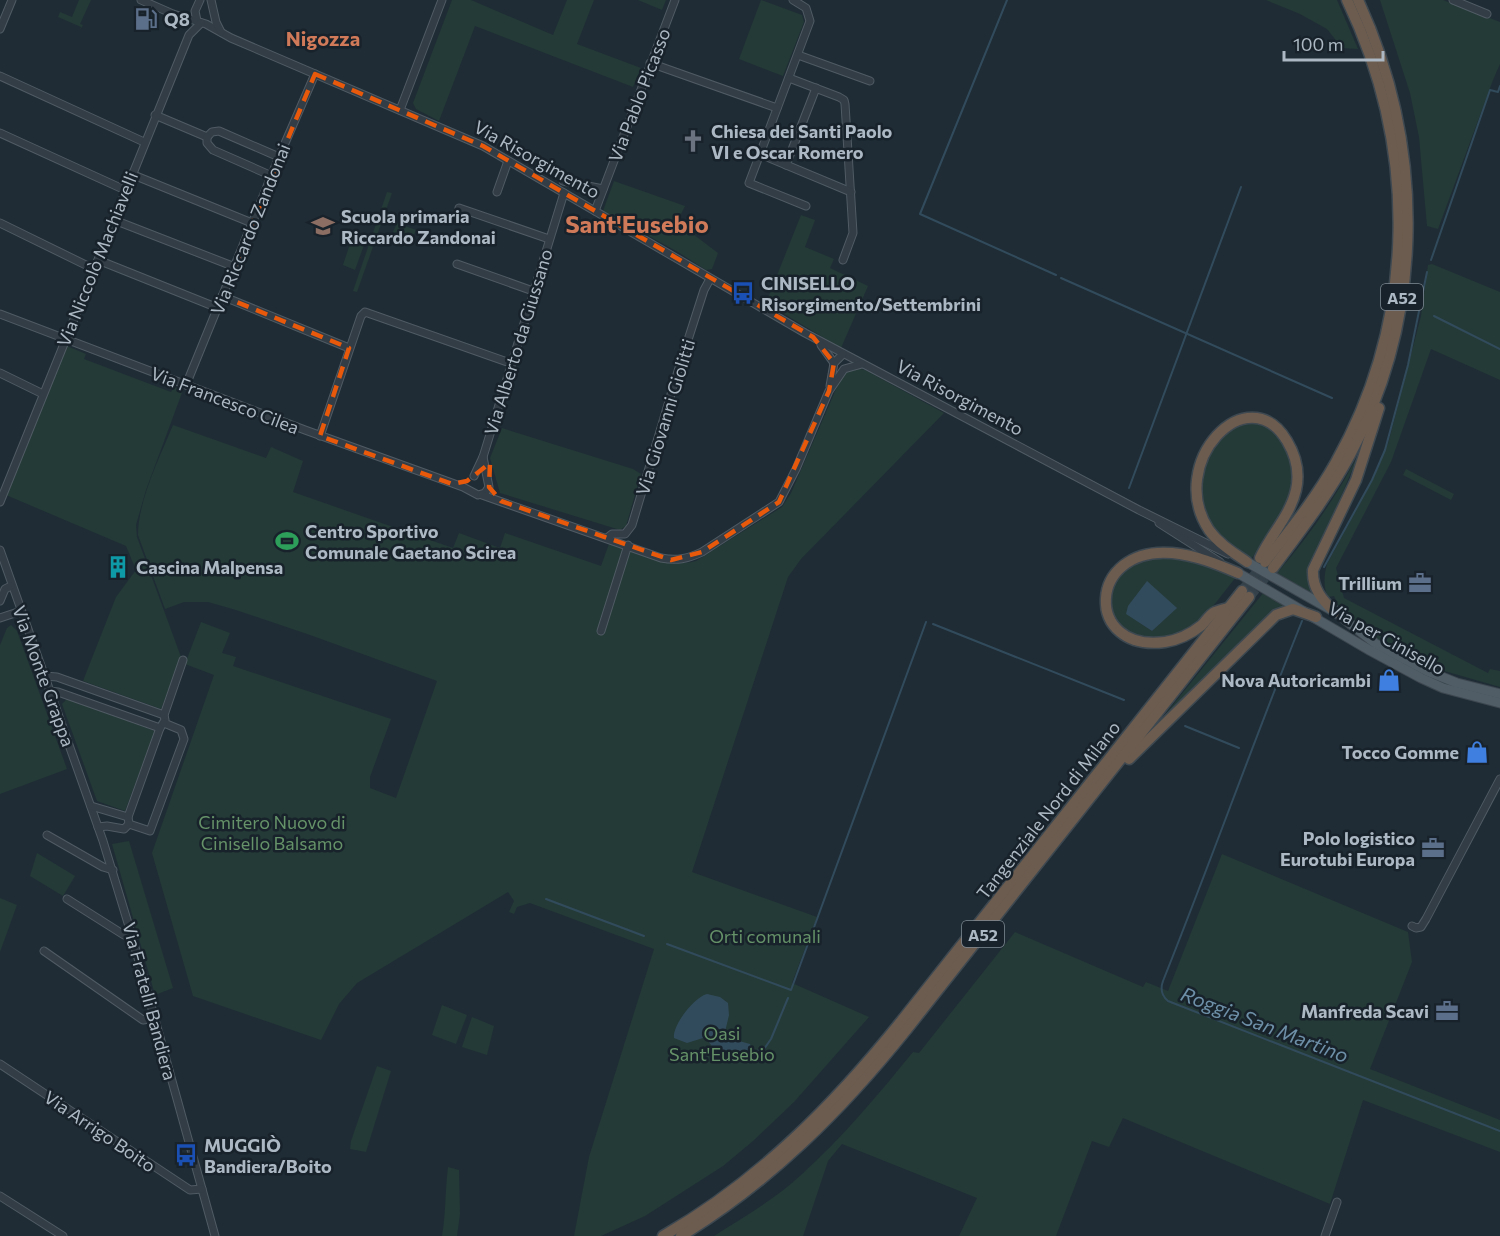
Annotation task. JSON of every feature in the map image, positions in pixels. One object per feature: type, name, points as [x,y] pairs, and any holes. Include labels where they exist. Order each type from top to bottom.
[{"type":"highway","name":"A52","points":[[1266,562],[1320,488],[1349,437],[1376,370],[1388,328],[1394,292],[1399,213],[1393,141],[1376,70],[1347,0]]},
{"type":"highway","name":"A52","points":[[1266,562],[1320,504],[1351,454],[1375,401],[1396,331],[1404,288],[1408,244],[1408,200],[1404,156],[1385,69],[1358,0]]},
{"type":"highway","name":"A52","points":[[1335,612],[1316,590],[1312,578],[1313,570],[1356,480],[1397,349],[1396,331]]},
{"type":"highway","points":[[1247,562],[1209,530],[1199,508],[1196,488],[1199,467],[1206,448],[1226,427],[1243,420],[1261,420],[1277,428],[1294,453],[1298,472],[1296,492],[1266,562]]},
{"type":"highway","name":"A52","points":[[1229,608],[1214,612],[1195,630],[1179,638],[1164,642],[1147,642],[1124,636],[1116,628],[1107,613],[1106,596],[1108,584],[1119,568],[1149,554],[1180,554],[1238,573]]},
{"type":"highway","name":"Tangenziale Nord di Milano","points":[[663,1236],[721,1199],[759,1170],[807,1128],[852,1081],[1229,608],[1246,594],[1020,887],[888,1053],[836,1112],[802,1145],[723,1209],[681,1236]]},
{"type":"highway","name":"A52","points":[[1020,887],[1053,853],[1127,762],[1270,620],[1283,611],[1293,609],[1316,617]]},
{"type":"main road","name":"Via Risorgimento","points":[[1247,562],[1300,593]]},
{"type":"main road","name":"Via Risorgimento","points":[[1238,573],[1295,605]]},
{"type":"main road","name":"Via per Cinisello","points":[[1300,593],[1335,612],[1376,644],[1427,671],[1456,683],[1500,694]]},
{"type":"main road","name":"Via per Cinisello","points":[[1295,605],[1371,651],[1436,685],[1500,703]]},
{"type":"street","name":"Via Risorgimento","points":[[141,0],[201,22],[223,34],[468,139],[844,355],[1139,510],[1247,562]]},
{"type":"street","points":[[211,0],[223,34]]},
{"type":"street","points":[[400,110],[442,0]]},
{"type":"street","name":"Via Pablo Picasso","points":[[595,211],[675,0]]},
{"type":"street","points":[[793,0],[802,4],[810,21],[749,183],[806,206]]},
{"type":"street","points":[[1453,0],[1487,14]]},
{"type":"street","points":[[0,3],[11,4],[0,29]]},
{"type":"street","points":[[181,15],[207,4],[214,12]]},
{"type":"street","points":[[198,6],[201,22]]},
{"type":"street","name":"Via Niccolò Machiavelli","points":[[0,500],[189,35],[201,22],[212,20],[214,12]]},
{"type":"street","points":[[798,55],[870,81]]},
{"type":"street","points":[[650,63],[777,108]]},
{"type":"street","name":"Via Riccardo Zandonai","points":[[186,385],[315,74]]},
{"type":"street","points":[[0,76],[144,142]]},
{"type":"street","points":[[789,78],[844,100],[852,237],[843,260]]},
{"type":"street","points":[[786,165],[816,88]]},
{"type":"street","points":[[155,115],[207,137]]},
{"type":"street","points":[[272,176],[213,150],[207,144],[207,137],[212,132],[219,131],[279,157]]},
{"type":"street","points":[[0,133],[125,190]]},
{"type":"street","points":[[760,154],[851,192]]},
{"type":"street","points":[[497,192],[508,160]]},
{"type":"street","points":[[132,174],[252,223]]},
{"type":"street","points":[[563,181],[603,189]]},
{"type":"street","name":"Via Alberto da Giussano","points":[[472,477],[483,457],[564,193]]},
{"type":"street","points":[[459,208],[549,239]]},
{"type":"street","points":[[114,220],[234,267]]},
{"type":"street","points":[[0,223],[94,268]]},
{"type":"street","points":[[98,260],[218,308]]},
{"type":"street","points":[[457,264],[533,291]]},
{"type":"street","name":"Via Giovanni Giolitti","points":[[607,538],[612,534],[625,534],[632,525],[678,370],[704,290],[710,279]]},
{"type":"street","points":[[222,296],[350,348]]},
{"type":"street","points":[[320,436],[361,316],[369,312],[510,363]]},
{"type":"street","name":"Via Francesco Cilea","points":[[0,314],[470,491]]},
{"type":"street","points":[[813,337],[828,352],[834,363],[829,392]]},
{"type":"street","points":[[834,363],[844,355]]},
{"type":"street","points":[[472,477],[468,485],[470,491],[475,495],[501,501],[661,558],[670,560],[688,558],[702,552],[774,506],[787,490],[829,392],[844,369],[844,355]]},
{"type":"street","points":[[844,369],[862,364]]},
{"type":"street","points":[[0,373],[43,394]]},
{"type":"street","name":"Via Alberto da Giussano","points":[[483,457],[486,478]]},
{"type":"street","points":[[452,484],[482,475],[501,501]]},
{"type":"street","points":[[482,495],[489,487]]},
{"type":"street","name":"Via Risorgimento","points":[[1139,510],[1238,573]]},
{"type":"street","points":[[602,631],[628,545]]},
{"type":"street","name":"Via Monte Grappa","points":[[0,550],[77,768]]},
{"type":"street","points":[[0,601],[5,589],[11,586]]},
{"type":"street","points":[[0,618],[21,611]]},
{"type":"street","points":[[98,827],[124,829],[129,820],[183,660]]},
{"type":"street","points":[[45,676],[57,677],[181,730],[184,739],[150,831],[129,820],[91,806]]},
{"type":"street","points":[[50,692],[58,692],[163,722]]},
{"type":"street","name":"Via Fratelli Bandiera","points":[[77,768],[113,870],[132,933],[215,1236]]},
{"type":"street","points":[[1412,926],[1421,927],[1426,919],[1500,779]]},
{"type":"street","points":[[47,835],[103,867],[113,870]]},
{"type":"street","points":[[67,899],[124,935],[132,933]]},
{"type":"street","points":[[44,951],[143,1020],[155,1018]]},
{"type":"street","name":"Via Arrigo Boito","points":[[0,1064],[190,1190],[202,1189]]},
{"type":"street","points":[[0,1196],[63,1236]]},
{"type":"street","points":[[1325,1236],[1337,1202]]},
{"type":"highlighted area","points":[[315,74],[483,146],[813,337],[834,363],[829,391],[779,502],[702,552],[671,560],[501,501],[489,487],[490,463],[467,481],[452,484],[320,436],[349,348],[222,296]]},
{"type":"green space","points":[[79,0],[91,0],[80,24],[83,25],[80,30],[81,27],[58,17],[60,12],[72,17]]},
{"type":"green space","points":[[452,0],[471,0],[553,35],[567,0],[594,0],[577,44],[641,68],[633,87],[475,26],[439,121],[416,109],[413,103]]},
{"type":"green space","points":[[638,0],[666,0],[662,10]]},
{"type":"green space","points":[[761,0],[802,15],[804,22],[783,76],[739,59]]},
{"type":"green space","points":[[1266,0],[1337,0],[1358,49],[1342,48],[1327,29],[1300,14]]},
{"type":"green space","points":[[1380,0],[1443,0],[1500,22],[1500,64],[1438,229],[1427,226],[1419,137],[1410,93]]},
{"type":"green space","points":[[614,181],[685,206],[677,222],[718,253],[712,269],[706,270],[603,211]]},
{"type":"green space","points":[[387,192],[392,193],[357,292],[353,291]]},
{"type":"green space","points":[[801,215],[815,220],[805,247],[834,259],[830,268],[868,286],[841,348],[766,303]]},
{"type":"green space","points":[[397,223],[416,230],[412,239],[393,232]]},
{"type":"green space","points":[[351,241],[364,245],[355,270],[343,265]]},
{"type":"green space","points":[[1432,264],[1500,292],[1500,380],[1431,349],[1391,462],[1336,568],[1344,598],[1488,673],[1490,669],[1500,671],[1500,687],[1441,670],[1384,641],[1381,643],[1339,607],[1334,596],[1328,597],[1325,589],[1327,564],[1373,479],[1388,444],[1421,316],[1428,265]]},
{"type":"green space","points":[[67,346],[86,354],[84,359],[171,392],[174,387],[183,390],[146,490],[136,525],[137,537],[181,657],[161,709],[83,681],[116,597],[136,570],[126,546],[6,495]]},
{"type":"green space","points":[[855,368],[865,370],[944,413],[801,559],[788,577],[692,872],[817,917],[792,983],[869,1017],[794,1102],[753,1141],[723,1166],[645,1216],[601,1236],[574,1236],[589,1157],[654,949],[530,903],[517,907],[514,914],[509,912],[514,901],[508,892],[357,983],[339,1004],[321,1040],[193,996],[152,853],[214,675],[185,664],[201,622],[230,633],[222,653],[236,657],[233,666],[391,719],[370,777],[370,788],[396,798],[437,681],[310,635],[208,602],[184,602],[165,609],[138,535],[146,493],[173,425],[266,458],[271,447],[303,461],[293,492],[453,548],[459,533],[500,548],[505,533],[601,566],[609,544],[663,562],[685,563],[696,561],[782,507],[791,493],[840,380],[845,373]]},
{"type":"green space","points":[[1241,423],[1260,423],[1275,432],[1286,447],[1293,478],[1286,507],[1251,559],[1230,545],[1213,528],[1200,504],[1199,493],[1202,470],[1211,449],[1227,431]]},
{"type":"green space","points":[[502,428],[633,469],[641,474],[626,526],[620,530],[500,493],[490,458]]},
{"type":"green space","points":[[1361,449],[1318,551],[1310,592],[1278,572],[1323,513]]},
{"type":"green space","points":[[1406,469],[1454,494],[1451,500],[1403,475]]},
{"type":"green space","points":[[1162,555],[1196,561],[1236,577],[1213,606],[1190,628],[1162,637],[1145,636],[1124,631],[1108,605],[1110,587],[1127,565]],"holes":[[[1147,582],[1176,608],[1152,631],[1127,614]]]},
{"type":"green space","points":[[1264,592],[1286,604],[1278,609],[1155,727]]},
{"type":"green space","points":[[11,625],[17,631],[67,769],[0,794],[0,645],[7,628]]},
{"type":"green space","points":[[67,699],[155,731],[125,811],[97,801],[62,704]]},
{"type":"green space","points":[[129,841],[173,988],[155,995],[112,844]]},
{"type":"green space","points":[[37,853],[75,876],[63,896],[30,876]]},
{"type":"green space","points":[[1222,854],[1408,932],[1412,962],[1370,1069],[1500,1120],[1500,1152],[1363,1100],[1330,1204],[1123,1118],[1109,1147],[1092,1141],[1056,1236],[959,1236],[977,1198],[842,1144],[828,1161],[803,1236],[714,1236],[781,1192],[831,1146],[913,1052],[919,1053],[1015,932],[1143,987],[1146,982],[1168,991]]},
{"type":"green space","points":[[0,898],[17,905],[0,952]]},
{"type":"green space","points":[[442,1005],[467,1015],[456,1044],[432,1035]]},
{"type":"green space","points":[[472,1017],[494,1026],[487,1055],[462,1047]]},
{"type":"green space","points":[[377,1066],[391,1071],[366,1152],[350,1149],[351,1141]]},
{"type":"green space","points":[[448,1167],[459,1170],[460,1214],[457,1236],[442,1236]]},
{"type":"water","points":[[1147,581],[1177,608],[1152,631],[1126,614],[1128,606]]},
{"type":"water","points":[[707,994],[720,997],[728,1003],[729,1015],[725,1032],[732,1039],[750,1044],[752,1049],[750,1052],[726,1055],[717,1052],[703,1038],[687,1043],[674,1038],[676,1026],[685,1013],[696,1000]]},
{"type":"waterway","points":[[1007,0],[920,214],[1056,275]]},
{"type":"waterway","points":[[1431,260],[1490,90],[1498,92],[1500,86]]},
{"type":"waterway","points":[[1129,488],[1241,187]]},
{"type":"waterway","points":[[1324,567],[1372,480],[1385,450],[1408,365],[1427,272]]},
{"type":"waterway","points":[[1061,278],[1332,398]]},
{"type":"waterway","points":[[1434,316],[1500,349]]},
{"type":"waterway","name":"Roggia San Martino","points":[[1302,621],[1161,989],[1168,1001],[1500,1131]]},
{"type":"waterway","points":[[667,944],[791,990],[926,622]]},
{"type":"waterway","points":[[933,624],[1124,700]]},
{"type":"waterway","points":[[1185,726],[1239,748]]},
{"type":"waterway","points":[[546,899],[644,936]]},
{"type":"waterway","points":[[762,1052],[771,1039],[788,998]]},
{"type":"waterway","points":[[751,1051],[754,1053],[759,1050]]},
{"type":"tunnel","points":[[1242,591],[1264,563]]},
{"type":"tunnel","points":[[1249,597],[1273,568]]},
{"type":"place","name":"Q8","points":[[146,19]]},
{"type":"place","name":"Chiesa dei Santi Paolo VI e Oscar Romero","points":[[693,141]]},
{"type":"place","name":"Scuola primaria Riccardo Zandonai","points":[[323,226]]},
{"type":"place","name":"CINISELLO Risorgimento/Settembrini","points":[[743,293]]},
{"type":"place","name":"Centro Sportivo Comunale Gaetano Scirea","points":[[287,541]]},
{"type":"place","name":"Cascina Malpensa","points":[[118,567]]},
{"type":"place","name":"Trillium","points":[[1420,583]]},
{"type":"place","name":"Nova Autoricambi","points":[[1389,680]]},
{"type":"place","name":"Tocco Gomme","points":[[1477,752]]},
{"type":"place","name":"Polo logistico Eurotubi Europa","points":[[1433,848]]},
{"type":"place","name":"Manfreda Scavi","points":[[1447,1011]]},
{"type":"place","name":"MUGGIÒ Bandiera/Boito","points":[[186,1155]]},
{"type":"district","name":"Nigozza","points":[[323,38]]},
{"type":"district","name":"Sant'Eusebio","points":[[637,223]]},
{"type":"park label","name":"Cimitero Nuovo di Cinisello Balsamo","points":[[272,832]]},
{"type":"park label","name":"Orti comunali","points":[[765,936]]},
{"type":"park label","name":"Oasi Sant'Eusebio","points":[[722,1043]]}]
